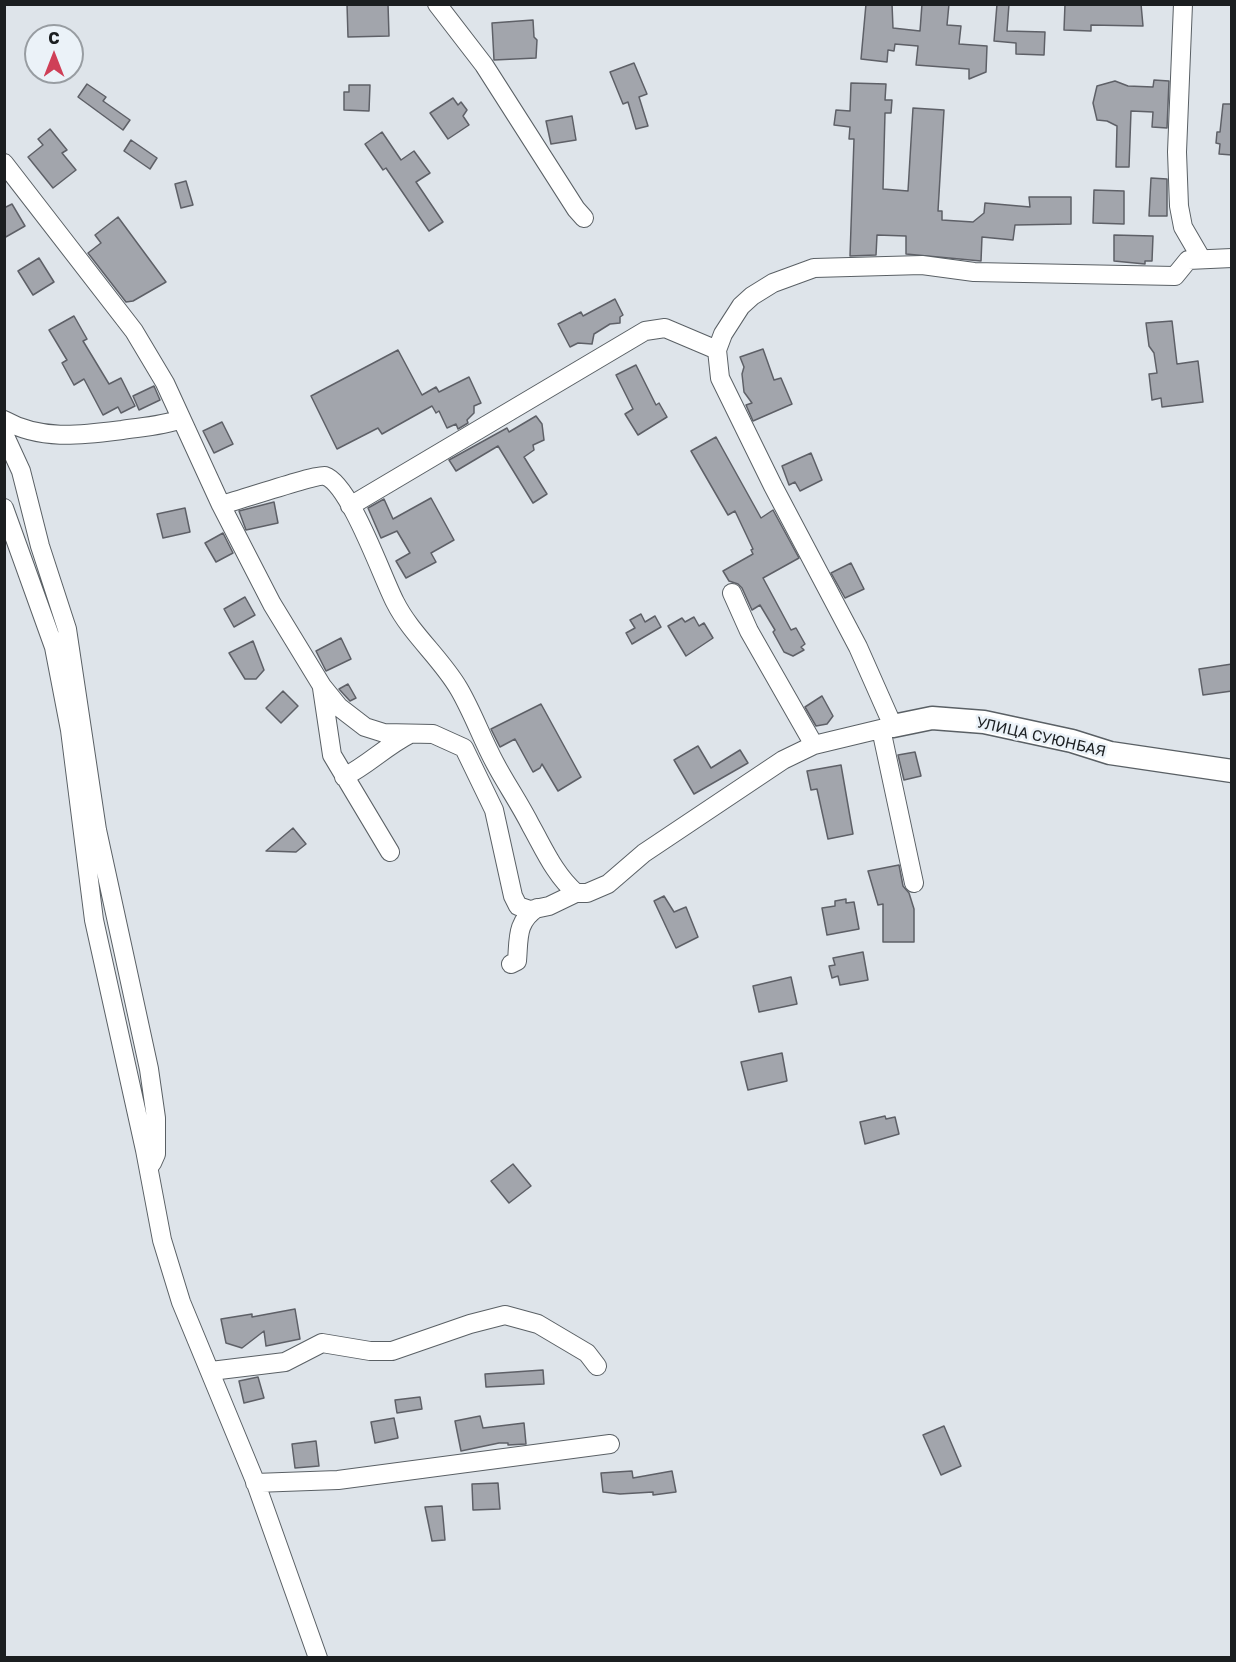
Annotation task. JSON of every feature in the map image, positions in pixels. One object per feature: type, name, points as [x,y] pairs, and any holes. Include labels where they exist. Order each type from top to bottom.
[{"type":"street","points":[[436,4],[484,64],[569,199],[584,218]]},
{"type":"street","points":[[1183,4],[1177,152],[1179,206],[1183,227],[1201,258]]},
{"type":"street","points":[[4,163],[134,332],[165,383],[221,505],[272,604],[322,686],[339,707],[365,727],[384,734],[433,734],[464,748],[494,810],[513,896],[518,906],[530,910],[563,901],[576,893],[563,882],[549,858],[494,762],[476,722],[444,665],[403,616],[339,487],[326,476],[310,477],[260,495],[221,505]]},
{"type":"street","points":[[914,883],[887,727],[858,647],[720,378],[717,350],[723,334],[741,306],[752,296],[773,283],[814,268],[922,265],[974,272],[1175,276],[1188,260],[1232,258]]},
{"type":"street","points":[[350,506],[645,331],[665,328],[717,350]]},
{"type":"street","points":[[4,420],[32,432],[64,435],[167,425],[181,419]]},
{"type":"street","points":[[4,434],[21,471],[40,546],[67,629],[97,830],[151,1080],[156,1118],[156,1154],[149,1170]]},
{"type":"street","points":[[4,508],[57,657],[70,730],[94,920],[170,1269],[181,1302],[255,1483],[318,1658]]},
{"type":"street","points":[[732,593],[749,631],[814,745]]},
{"type":"street","points":[[322,686],[332,755],[390,852]]},
{"type":"street","name":"УЛИЦА СУЮНБАЯ","points":[[576,893],[587,893],[608,884],[644,853],[783,760],[814,745],[932,718],[984,722],[1072,741],[1110,753],[1232,771]]},
{"type":"street","points":[[345,777],[377,757],[390,745],[411,734]]},
{"type":"street","points":[[511,964],[517,961],[520,926],[523,919],[537,908]]},
{"type":"street","points":[[211,1371],[285,1362],[322,1343],[370,1351],[392,1351],[470,1324],[506,1315],[538,1324],[587,1353],[597,1366]]},
{"type":"street","points":[[255,1483],[338,1480],[610,1444]]},
{"type":"building","points":[[347,4],[388,4],[389,36],[348,37]]},
{"type":"building","points":[[866,4],[892,4],[893,28],[920,31],[922,4],[949,4],[947,25],[961,26],[959,44],[987,46],[986,72],[969,79],[969,69],[916,65],[918,46],[895,44],[894,51],[888,50],[887,62],[861,59]]},
{"type":"building","points":[[997,4],[1009,4],[1007,31],[1045,32],[1044,55],[1016,54],[1016,43],[994,41]]},
{"type":"building","points":[[1065,4],[1141,4],[1143,26],[1091,25],[1091,31],[1064,30]]},
{"type":"building","points":[[533,20],[534,37],[537,40],[536,58],[494,60],[492,23]]},
{"type":"building","points":[[634,63],[647,94],[639,97],[648,126],[636,129],[628,102],[623,104],[610,72]]},
{"type":"building","points":[[1154,80],[1169,81],[1167,128],[1152,127],[1153,112],[1131,111],[1129,167],[1116,167],[1117,126],[1107,121],[1097,120],[1093,103],[1097,86],[1115,81],[1128,86],[1153,87]]},
{"type":"building","points":[[851,83],[886,84],[885,100],[892,100],[891,113],[885,113],[883,189],[908,191],[913,108],[944,110],[938,211],[942,211],[942,220],[973,222],[984,213],[985,203],[1030,207],[1029,197],[1071,197],[1071,224],[1015,225],[1013,240],[982,237],[981,261],[906,254],[906,236],[877,235],[876,255],[850,256],[854,139],[849,139],[850,127],[834,125],[836,110],[850,111]]},
{"type":"building","points":[[87,84],[106,97],[103,101],[130,120],[123,130],[78,97]]},
{"type":"building","points":[[349,85],[370,85],[369,111],[344,110],[344,92],[349,92]]},
{"type":"building","points":[[453,98],[458,105],[461,102],[467,110],[463,116],[469,125],[448,139],[430,113]]},
{"type":"building","points":[[1223,104],[1232,104],[1232,155],[1219,154],[1220,144],[1216,143],[1217,132],[1220,132]]},
{"type":"building","points":[[572,116],[576,140],[551,144],[546,121]]},
{"type":"building","points":[[50,129],[67,150],[62,153],[76,170],[53,188],[28,157],[43,145],[38,139]]},
{"type":"building","points":[[382,132],[401,160],[414,151],[430,173],[416,182],[443,222],[429,231],[386,168],[383,170],[365,144]]},
{"type":"building","points":[[131,140],[157,158],[150,169],[124,151]]},
{"type":"building","points":[[1151,178],[1167,179],[1167,216],[1149,216]]},
{"type":"building","points":[[186,181],[193,205],[181,208],[175,184]]},
{"type":"building","points":[[1094,190],[1124,191],[1124,224],[1093,223]]},
{"type":"building","points":[[12,204],[25,226],[4,238],[4,208]]},
{"type":"building","points":[[118,217],[166,282],[133,301],[126,302],[88,253],[101,243],[95,235]]},
{"type":"building","points":[[1114,235],[1153,236],[1152,261],[1145,261],[1145,264],[1114,261]]},
{"type":"building","points":[[39,258],[54,282],[33,295],[18,271]]},
{"type":"building","points":[[615,299],[623,315],[620,317],[620,323],[610,324],[594,334],[592,344],[578,343],[570,347],[558,324],[581,312],[583,316]]},
{"type":"building","points":[[74,316],[87,339],[83,341],[109,384],[121,378],[135,406],[121,413],[118,407],[103,415],[84,379],[74,385],[62,363],[67,360],[49,330]]},
{"type":"building","points":[[1172,321],[1177,364],[1198,361],[1203,402],[1162,407],[1161,398],[1152,400],[1149,374],[1157,373],[1154,353],[1149,346],[1146,323]]},
{"type":"building","points":[[763,349],[774,380],[781,378],[792,404],[753,421],[746,405],[752,403],[744,392],[742,374],[744,367],[740,357]]},
{"type":"building","points":[[398,350],[422,395],[436,387],[439,392],[469,377],[481,403],[474,406],[474,413],[467,420],[468,423],[458,429],[456,424],[447,428],[439,411],[436,413],[432,406],[382,434],[378,428],[337,449],[311,396]]},
{"type":"building","points":[[636,365],[656,405],[659,403],[667,417],[638,435],[625,414],[633,409],[616,375]]},
{"type":"building","points":[[154,386],[160,400],[139,410],[133,396]]},
{"type":"building","points":[[536,416],[542,424],[544,440],[533,445],[534,450],[524,457],[547,494],[533,503],[498,446],[456,471],[449,460],[507,428],[509,432]]},
{"type":"building","points":[[222,422],[233,444],[214,453],[203,431]]},
{"type":"building","points":[[716,437],[761,518],[773,510],[799,558],[763,578],[791,630],[796,628],[805,644],[801,647],[804,650],[793,656],[784,652],[773,632],[775,630],[760,605],[752,610],[742,588],[729,581],[723,571],[753,554],[751,550],[753,549],[735,511],[728,515],[691,451]]},
{"type":"building","points":[[811,453],[822,480],[800,491],[795,482],[789,485],[782,466]]},
{"type":"building","points":[[431,498],[454,540],[431,553],[436,562],[406,578],[396,561],[410,553],[397,531],[381,538],[368,508],[384,499],[393,519]]},
{"type":"building","points":[[274,502],[278,523],[246,530],[239,511]]},
{"type":"building","points":[[185,508],[190,532],[163,538],[157,514]]},
{"type":"building","points":[[223,533],[233,553],[216,562],[205,543]]},
{"type":"building","points":[[851,563],[864,589],[845,598],[831,573]]},
{"type":"building","points":[[245,597],[255,615],[234,627],[224,609]]},
{"type":"building","points":[[641,614],[645,622],[655,616],[661,627],[632,644],[626,633],[635,628],[630,620]]},
{"type":"building","points":[[694,617],[699,626],[704,623],[713,638],[686,656],[668,626],[682,618],[685,622]]},
{"type":"building","points":[[341,638],[351,659],[326,671],[316,651]]},
{"type":"building","points":[[253,641],[264,670],[256,679],[245,679],[229,653]]},
{"type":"building","points":[[1232,664],[1232,691],[1203,695],[1199,669]]},
{"type":"building","points":[[348,684],[356,698],[350,701],[339,689]]},
{"type":"building","points":[[283,691],[298,706],[281,723],[266,708]]},
{"type":"building","points":[[822,696],[833,716],[827,724],[816,726],[805,707]]},
{"type":"building","points":[[541,704],[581,777],[558,791],[542,764],[533,772],[515,739],[500,747],[491,729]]},
{"type":"building","points":[[698,746],[711,768],[740,750],[748,763],[694,794],[674,760]]},
{"type":"building","points":[[915,752],[921,776],[904,780],[898,755]]},
{"type":"building","points":[[841,765],[853,834],[828,839],[817,789],[811,790],[807,771]]},
{"type":"building","points":[[293,828],[306,844],[296,852],[266,851]]},
{"type":"building","points":[[899,865],[903,886],[909,893],[914,909],[914,942],[883,942],[883,904],[878,905],[868,871]]},
{"type":"building","points":[[664,896],[674,912],[686,907],[698,937],[676,948],[654,901]]},
{"type":"building","points":[[846,899],[846,903],[854,902],[859,929],[827,935],[822,908],[835,906],[835,901]]},
{"type":"building","points":[[863,952],[868,980],[840,985],[838,976],[832,978],[829,966],[835,965],[833,958]]},
{"type":"building","points":[[791,977],[797,1004],[759,1012],[753,986]]},
{"type":"building","points":[[782,1053],[787,1081],[748,1090],[741,1062]]},
{"type":"building","points":[[885,1116],[886,1119],[895,1117],[899,1134],[865,1144],[860,1122]]},
{"type":"building","points":[[513,1164],[531,1186],[509,1203],[491,1181]]},
{"type":"building","points":[[295,1309],[300,1339],[266,1346],[264,1331],[242,1348],[226,1343],[221,1319],[252,1314],[252,1317]]},
{"type":"building","points":[[543,1370],[544,1384],[486,1387],[485,1374]]},
{"type":"building","points":[[258,1377],[264,1398],[244,1403],[239,1381]]},
{"type":"building","points":[[420,1397],[422,1409],[397,1413],[395,1400]]},
{"type":"building","points":[[480,1416],[483,1428],[524,1423],[526,1444],[499,1443],[461,1451],[455,1421]]},
{"type":"building","points":[[394,1418],[398,1438],[375,1443],[371,1422]]},
{"type":"building","points":[[944,1426],[961,1466],[941,1475],[923,1435]]},
{"type":"building","points":[[316,1441],[319,1466],[295,1468],[292,1444]]},
{"type":"building","points":[[632,1471],[633,1478],[672,1471],[676,1492],[653,1495],[653,1492],[620,1494],[603,1492],[601,1473]]},
{"type":"building","points":[[498,1483],[500,1509],[473,1510],[472,1484]]},
{"type":"building","points":[[442,1506],[445,1540],[432,1541],[425,1507]]}]
